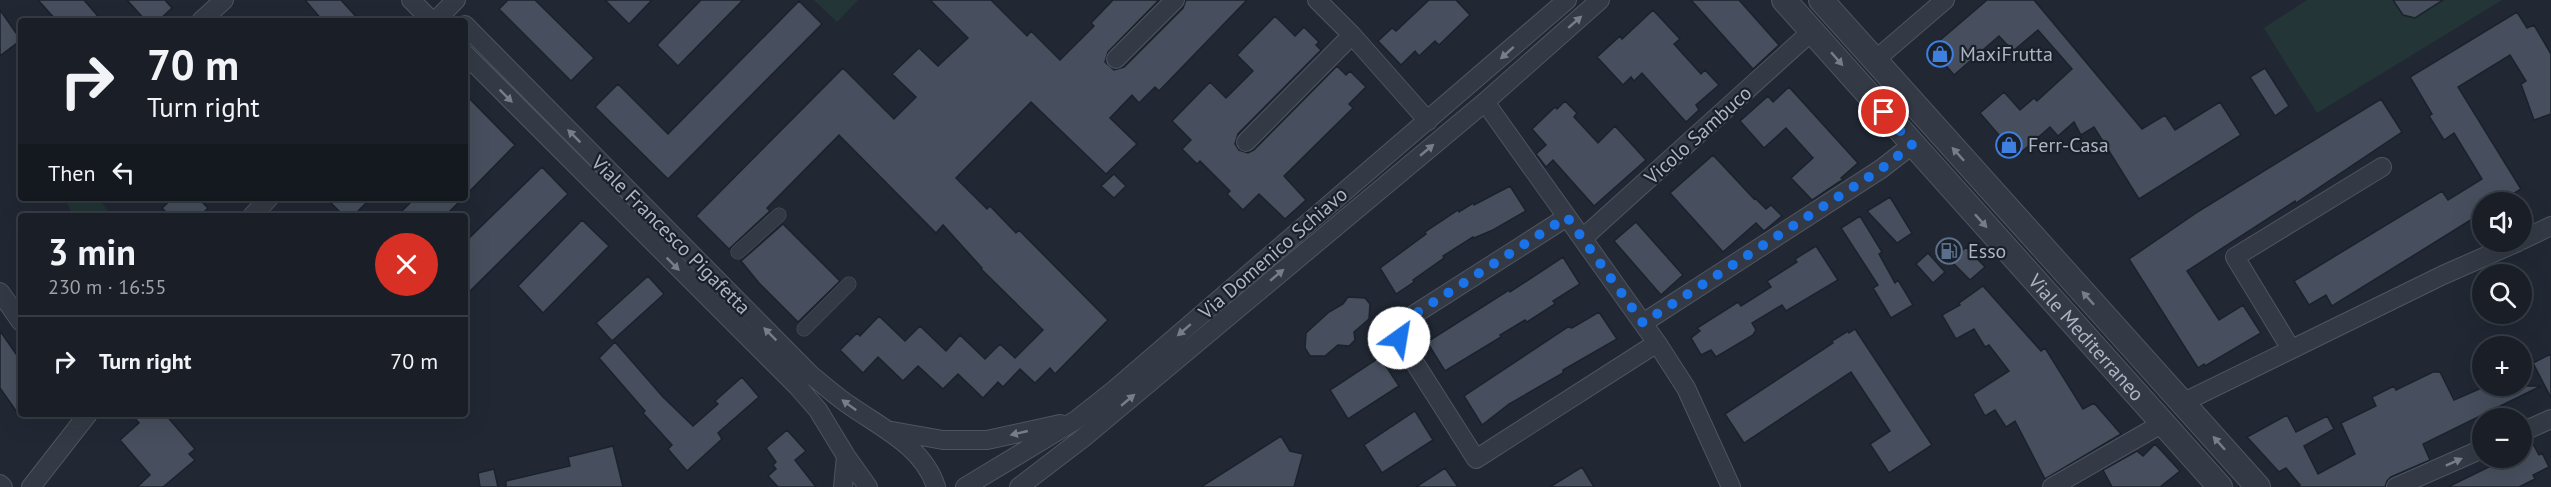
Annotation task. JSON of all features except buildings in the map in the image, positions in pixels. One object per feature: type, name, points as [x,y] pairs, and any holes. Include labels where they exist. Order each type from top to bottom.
[{"type":"street","points":[[204,18],[224,0]]},
{"type":"street","points":[[411,0],[446,12]]},
{"type":"street","points":[[1116,59],[1175,0]]},
{"type":"street","points":[[1317,0],[1352,35],[1428,121]]},
{"type":"street","name":"Via Domenico Schiavo","points":[[965,487],[1076,420],[1567,0]]},
{"type":"street","name":"Via Domenico Schiavo","points":[[1019,487],[1083,438],[1485,102],[1600,0]]},
{"type":"street","name":"Viale Mediterraneo","points":[[1784,0],[2220,487]]},
{"type":"street","name":"Viale Mediterraneo","points":[[1821,0],[2258,487]]},
{"type":"street","points":[[1874,61],[1945,0]]},
{"type":"street","name":"Viale Francesco Pigafetta","points":[[468,28],[811,375],[851,406],[889,430],[915,452],[936,487]]},
{"type":"street","name":"Vicolo Sambuco","points":[[1583,238],[1812,31]]},
{"type":"street","points":[[1246,142],[1352,35]]},
{"type":"street","name":"Viale Francesco Pigafetta","points":[[468,57],[647,239],[798,387],[818,411],[868,487]]},
{"type":"street","points":[[1485,102],[1643,323],[1686,388],[1731,487]]},
{"type":"street","points":[[1643,323],[1881,169],[1912,145]]},
{"type":"street","points":[[2291,349],[2235,257],[2382,167]]},
{"type":"street","points":[[255,213],[266,201]]},
{"type":"street","points":[[738,252],[779,215]]},
{"type":"street","points":[[1567,217],[1404,321],[1398,328],[1399,338],[1476,459],[1657,343]]},
{"type":"street","points":[[647,239],[661,224]]},
{"type":"street","points":[[2532,235],[2551,226]]},
{"type":"street","points":[[2182,403],[2443,275],[2495,252]]},
{"type":"street","points":[[804,329],[849,284]]},
{"type":"street","points":[[0,292],[18,318]]},
{"type":"street","points":[[31,487],[84,417]]},
{"type":"street","points":[[2532,428],[2551,419]]},
{"type":"street","name":"Viale Francesco Pigafetta","points":[[889,430],[943,440],[987,440],[1076,420]]},
{"type":"street","points":[[2052,487],[2163,423]]},
{"type":"street","points":[[2396,487],[2472,453]]},
{"type":"street","points":[[843,487],[846,456]]},
{"type":"shaded area","points":[[814,0],[858,0],[837,22]]},
{"type":"shaded area","points":[[2307,0],[2502,0],[2317,113],[2264,28]]},
{"type":"shaded area","points":[[66,201],[101,201],[109,213],[72,213]]},
{"type":"place","name":"MaxiFrutta","points":[[1940,54]]},
{"type":"place","name":"Ferr-Casa","points":[[2009,145]]},
{"type":"place","name":"Esso","points":[[1949,251]]},
{"type":"route","points":[[1399,338],[1398,328],[1404,321],[1567,217],[1643,323],[1881,169],[1912,145],[1884,112]]}]
